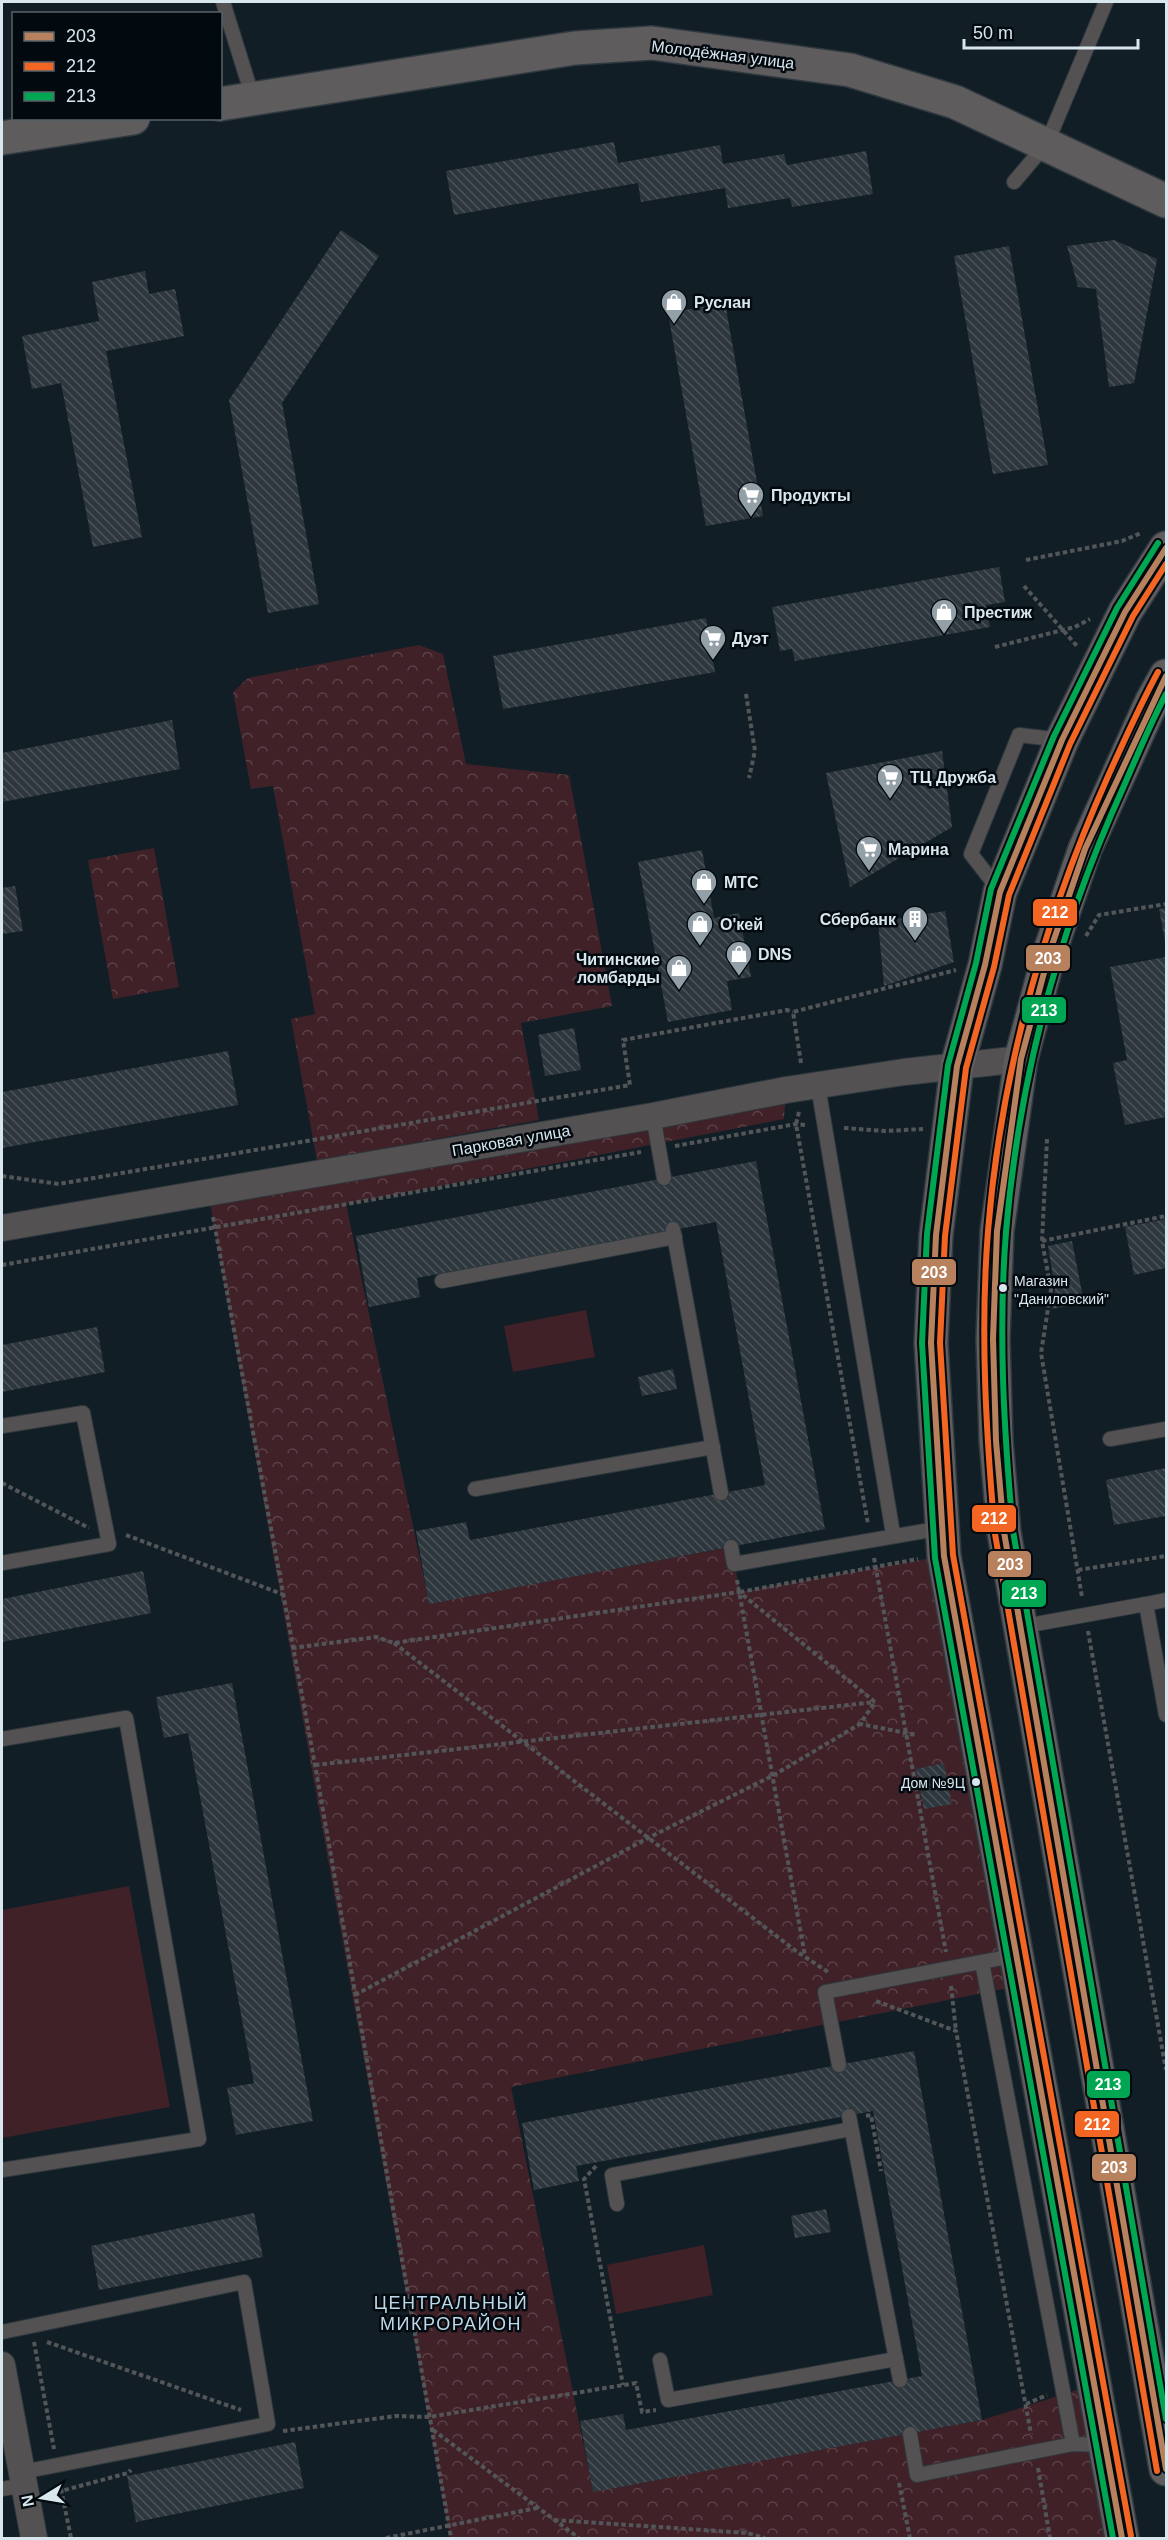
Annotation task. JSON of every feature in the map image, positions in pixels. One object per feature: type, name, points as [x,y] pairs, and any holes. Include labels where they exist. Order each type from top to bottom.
[{"type":"main road","name":"Молодёжная улица","points":[[222,104],[574,48],[652,43],[850,70],[955,102],[1167,201]]},
{"type":"main road","points":[[2,138],[120,120]]},
{"type":"main road","points":[[1122,2538],[943,1542],[931,1343],[936,1235],[957,1066],[985,965],[1000,892],[1062,740],[1125,612],[1155,540]]},
{"type":"main road","points":[[1167,676],[1152,701],[1085,849],[1049,954],[1021,1059],[997,1231],[993,1339],[996,1441],[1003,1521],[1019,1628],[1167,2469]]},
{"type":"street","name":"Парковая улица","points":[[2,1228],[811,1087],[1021,1059]]},
{"type":"street","points":[[2,2369],[16,2482],[34,2538]]},
{"type":"lane","points":[[223,2],[253,98]]},
{"type":"lane","points":[[1014,182],[1047,143],[1106,2]]},
{"type":"lane","points":[[811,1087],[893,1534]]},
{"type":"lane","points":[[653,1116],[664,1178]]},
{"type":"lane","points":[[442,1281],[674,1233],[721,1493]]},
{"type":"lane","points":[[2,1426],[83,1413],[109,1544],[2,1563]]},
{"type":"lane","points":[[1110,1439],[1167,1429]]},
{"type":"lane","points":[[475,1489],[713,1447]]},
{"type":"lane","points":[[731,1547],[734,1564],[893,1534],[943,1542]]},
{"type":"lane","points":[[1019,1628],[1084,1613],[1167,1600]]},
{"type":"lane","points":[[1146,1604],[1167,1715]]},
{"type":"lane","points":[[2,1739],[126,1718],[200,2139],[2,2170]]},
{"type":"lane","points":[[838,2065],[825,1992],[1017,1955]]},
{"type":"lane","points":[[982,1962],[1073,2444]]},
{"type":"lane","points":[[617,2204],[612,2175],[850,2121],[900,2380]]},
{"type":"lane","points":[[2,2332],[244,2282],[268,2424],[16,2482]]},
{"type":"lane","points":[[660,2360],[668,2400],[896,2359]]},
{"type":"lane","points":[[909,2434],[917,2475],[1073,2444],[1106,2445]]},
{"type":"path","points":[[1026,560],[1122,541],[1155,540]]},
{"type":"path","points":[[1024,586],[1084,652]]},
{"type":"path","points":[[995,648],[1063,630],[1099,614]]},
{"type":"path","points":[[746,694],[755,751],[749,778]]},
{"type":"path","points":[[1083,941],[1100,915],[1167,904]]},
{"type":"path","points":[[2,1176],[59,1184],[630,1085],[623,1040],[787,1010],[793,1012],[960,969]]},
{"type":"path","points":[[793,1012],[811,1087],[796,1124],[869,1530]]},
{"type":"path","points":[[2,1265],[796,1124],[807,1125]]},
{"type":"path","points":[[841,1128],[885,1131],[930,1129]]},
{"type":"path","points":[[1047,1139],[1042,1241],[1051,1290],[1041,1353],[1084,1613],[1167,2070]]},
{"type":"path","points":[[208,1192],[315,1765],[451,2538]]},
{"type":"path","points":[[1042,1241],[1167,1216]]},
{"type":"path","points":[[2,1483],[88,1528],[135,1537],[282,1594]]},
{"type":"path","points":[[394,1643],[739,1593],[876,1565],[943,1542]]},
{"type":"path","points":[[874,1554],[949,1968],[956,2031],[1050,2538]]},
{"type":"path","points":[[1078,1570],[1167,1556]]},
{"type":"path","points":[[734,1564],[774,1775],[805,1957]]},
{"type":"path","points":[[739,1593],[875,1702]]},
{"type":"path","points":[[292,1648],[376,1637],[394,1643],[520,1742],[650,1837],[805,1957],[869,1998],[956,2031]]},
{"type":"path","points":[[315,1765],[875,1702]]},
{"type":"path","points":[[355,1995],[650,1837],[774,1775],[860,1724],[875,1702]]},
{"type":"path","points":[[860,1724],[916,1735]]},
{"type":"path","points":[[850,2121],[871,2115],[881,2172]]},
{"type":"path","points":[[607,2164],[595,2166],[584,2179],[623,2385]]},
{"type":"path","points":[[38,2363],[33,2337],[241,2410],[281,2431]]},
{"type":"path","points":[[429,2417],[636,2383],[642,2412],[665,2408]]},
{"type":"path","points":[[432,2430],[579,2538]]},
{"type":"path","points":[[910,2538],[898,2478],[917,2475]]},
{"type":"path","points":[[386,2538],[537,2508]]},
{"type":"path","points":[[554,2520],[747,2532],[765,2538]]},
{"type":"green space","points":[[419,645],[443,654],[466,764],[569,775],[612,1006],[521,1023],[539,1120],[317,1161],[291,1019],[315,1014],[273,786],[251,789],[233,692],[248,678]]},
{"type":"green space","points":[[154,848],[179,987],[113,999],[88,860]]},
{"type":"green space","points":[[786,1090],[784,1119],[346,1204],[429,1603],[731,1547],[740,1592],[944,1556],[1023,1985],[511,2087],[593,2491],[982,2420],[1096,2384],[1122,2538],[450,2538],[208,1192]]},
{"type":"green space","points":[[586,1310],[595,1357],[513,1372],[504,1326]]},
{"type":"green space","points":[[129,1886],[170,2107],[2,2138],[2,1910]]},
{"type":"green space","points":[[704,2245],[713,2295],[616,2314],[607,2265]]},
{"type":"building","points":[[614,142],[618,163],[720,145],[723,164],[784,154],[787,165],[866,151],[873,194],[792,207],[790,198],[728,208],[725,188],[641,202],[638,183],[454,215],[446,171]]},
{"type":"building","points":[[341,230],[379,256],[282,403],[319,604],[268,613],[229,400]]},
{"type":"building","points":[[1114,240],[1157,259],[1134,383],[1109,387],[1096,289],[1078,287],[1067,246]]},
{"type":"building","points":[[1009,246],[1048,465],[993,474],[954,256]]},
{"type":"building","points":[[145,271],[149,294],[175,289],[184,336],[106,351],[142,537],[93,547],[61,383],[32,389],[22,336],[99,321],[92,282]]},
{"type":"building","points":[[725,303],[763,516],[706,526],[668,313]]},
{"type":"building","points":[[999,567],[1005,602],[986,605],[990,627],[795,661],[792,649],[780,651],[772,607]]},
{"type":"building","points":[[706,618],[715,672],[503,709],[493,656]]},
{"type":"building","points":[[172,720],[180,769],[2,802],[2,753]]},
{"type":"building","name":"ТЦ Дружба","points":[[942,751],[952,827],[850,887],[826,773]]},
{"type":"building","name":"О'кей","points":[[702,850],[714,918],[739,913],[751,977],[727,981],[732,1010],[668,1022],[638,862]]},
{"type":"building","points":[[15,886],[23,931],[2,934],[2,888]]},
{"type":"building","points":[[1166,908],[1166,941],[1165,941],[1159,909]]},
{"type":"building","name":"Сбербанк","points":[[945,911],[954,962],[884,986],[878,922]]},
{"type":"building","points":[[1166,957],[1166,1117],[1125,1125],[1113,1063],[1127,1060],[1110,967]]},
{"type":"building","points":[[574,1028],[581,1070],[545,1076],[538,1035]]},
{"type":"building","points":[[228,1051],[238,1105],[2,1148],[2,1092]]},
{"type":"building","points":[[756,1161],[825,1529],[429,1604],[416,1531],[466,1522],[470,1540],[765,1485],[716,1222],[417,1278],[420,1297],[369,1307],[356,1236]]},
{"type":"building","points":[[1166,1219],[1166,1268],[1134,1275],[1125,1227]]},
{"type":"building","points":[[1072,1241],[1084,1303],[1052,1309],[1055,1288],[1048,1246]]},
{"type":"building","points":[[97,1327],[105,1372],[2,1392],[2,1345]]},
{"type":"building","points":[[673,1369],[677,1389],[642,1396],[638,1377]]},
{"type":"building","points":[[1166,1468],[1166,1516],[1114,1525],[1106,1480]]},
{"type":"building","points":[[143,1571],[151,1613],[2,1642],[2,1599]]},
{"type":"building","points":[[232,1683],[313,2121],[236,2135],[227,2088],[254,2083],[188,1733],[164,1738],[156,1697]]},
{"type":"building","points":[[944,1763],[952,1804],[924,1809],[916,1769]]},
{"type":"building","points":[[914,2051],[982,2420],[593,2492],[580,2421],[623,2414],[626,2430],[922,2376],[873,2111],[576,2166],[579,2181],[534,2190],[522,2123]]},
{"type":"building","points":[[826,2209],[831,2232],[795,2238],[791,2216]]},
{"type":"building","points":[[254,2213],[263,2257],[99,2290],[91,2246]]},
{"type":"building","points":[[295,2442],[304,2488],[136,2522],[127,2476]]},
{"type":"transit line","name":"213","points":[[1113,2538],[935,1558],[922,1343],[927,1234],[948,1065],[976,963],[991,889],[1054,736],[1117,608],[1158,543]]},
{"type":"transit line","name":"203","points":[[1122,2538],[944,1556],[931,1343],[936,1235],[957,1066],[985,965],[1000,892],[1062,740],[1125,612],[1166,548]]},
{"type":"transit line","name":"212","points":[[1131,2536],[953,1555],[940,1343],[945,1236],[966,1068],[994,967],[1009,895],[1070,744],[1133,616],[1166,564]]},
{"type":"transit line","name":"212","points":[[1157,2471],[995,1534],[987,1420],[984,1306],[994,1171],[1003,1112],[1029,997],[1064,884],[1109,774],[1158,672]]},
{"type":"transit line","name":"203","points":[[1166,676],[1085,849],[1049,954],[1021,1059],[997,1231],[993,1339],[996,1441],[1004,1532],[1166,2469]]},
{"type":"transit line","name":"213","points":[[1166,694],[1100,841],[1061,950],[1045,1005],[1021,1117],[1012,1174],[1002,1307],[1005,1419],[1013,1531],[1166,2419]]},
{"type":"place","name":"Руслан","points":[[674,325]]},
{"type":"place","name":"Продукты","points":[[751,518]]},
{"type":"place","name":"Престиж","points":[[944,635]]},
{"type":"place","name":"Дуэт","points":[[713,661]]},
{"type":"place","name":"ТЦ Дружба","points":[[890,800]]},
{"type":"place","name":"Марина","points":[[869,872]]},
{"type":"place","name":"МТС","points":[[704,905]]},
{"type":"place","name":"Сбербанк","points":[[915,942]]},
{"type":"place","name":"О'кей","points":[[700,947]]},
{"type":"place","name":"DNS","points":[[739,977]]},
{"type":"place","name":"Читинские ломбарды","points":[[679,991]]},
{"type":"place","name":"Магазин \"Даниловский\"","points":[[1003,1288]]},
{"type":"place","name":"Дом №9Ц","points":[[976,1782]]},
{"type":"district","name":"ЦЕНТРАЛЬНЫЙ МИКРОРАЙОН","points":[[451,2313]]}]
